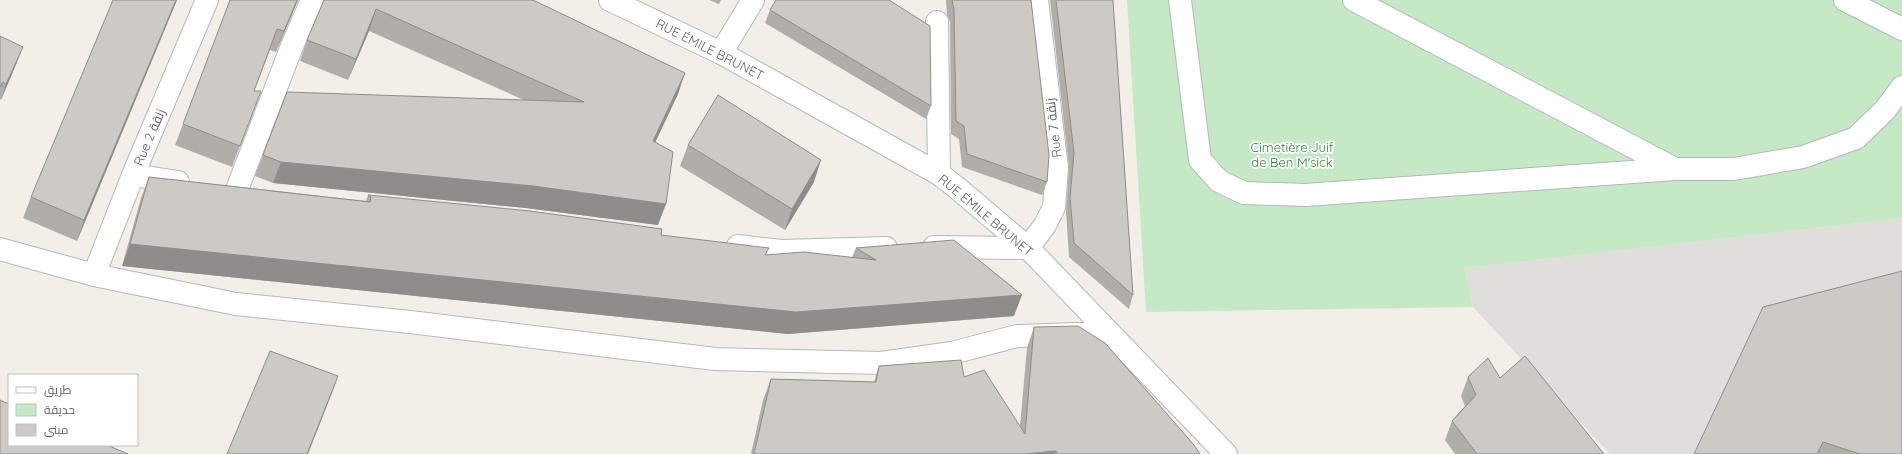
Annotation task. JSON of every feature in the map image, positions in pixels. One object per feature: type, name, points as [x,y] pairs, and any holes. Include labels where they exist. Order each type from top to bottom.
[{"type":"street","name":"Rue 2 زنقة","points":[[94,275],[133,175],[207,0]]},
{"type":"street","points":[[259,194],[228,190],[312,0]]},
{"type":"street","name":"RUE ÉMILE BRUNET","points":[[610,0],[721,53],[939,174],[1028,248],[1108,333],[1181,406],[1226,454]]},
{"type":"street","points":[[721,53],[753,0]]},
{"type":"street","name":"Rue 7 زنقة","points":[[1028,248],[1045,225],[1054,207],[1058,168],[1036,0]]},
{"type":"street","points":[[1180,0],[1200,160],[1218,180],[1244,193],[1305,196],[1675,169],[1734,169],[1803,157],[1856,138],[1885,110],[1902,87]]},
{"type":"street","points":[[1354,0],[1675,169]]},
{"type":"street","points":[[1845,0],[1902,29]]},
{"type":"street","points":[[937,22],[939,174]]},
{"type":"street","points":[[133,175],[197,185]]},
{"type":"street","points":[[721,244],[782,251],[914,247],[1028,248]]},
{"type":"street","points":[[0,249],[94,275],[236,304],[410,322],[715,359],[881,363],[952,353],[1017,336],[1108,333]]},
{"type":"shaded area","points":[[1902,218],[1902,454],[1610,454],[1473,307],[1464,268]]},
{"type":"green space","name":"Cimetière Juif de Ben M'sick","points":[[1127,0],[1902,0],[1902,218],[1464,268],[1473,307],[1146,312]]},
{"type":"building","points":[[113,0],[176,0],[84,220],[31,197]]},
{"type":"building","points":[[230,0],[297,0],[284,31],[277,29],[254,91],[261,91],[240,146],[183,124]]},
{"type":"building","points":[[324,0],[533,0],[685,73],[653,141],[673,152],[666,204],[533,186],[281,162],[263,155],[287,92],[584,102],[376,9],[356,59],[307,40]]},
{"type":"building","points":[[776,0],[889,0],[930,26],[931,106],[770,10]]},
{"type":"building","points":[[952,0],[1031,0],[1049,155],[1047,182],[967,154],[964,126],[956,121],[954,9]]},
{"type":"building","points":[[1056,0],[1113,0],[1133,295],[1074,243],[1070,198],[1074,153]]},
{"type":"building","points":[[0,36],[23,47],[6,84],[3,82],[0,87]]},
{"type":"building","points":[[718,95],[821,160],[792,209],[688,145]]},
{"type":"building","points":[[149,177],[370,202],[371,197],[368,195],[530,211],[662,229],[661,235],[769,248],[765,255],[804,252],[876,260],[856,248],[954,240],[1022,295],[796,312],[130,244]]},
{"type":"building","points":[[1902,271],[1902,454],[1860,454],[1823,442],[1817,454],[1694,454],[1763,307]]},
{"type":"building","points":[[1078,326],[1105,343],[1194,445],[1200,454],[1058,454],[1056,451],[1024,454],[754,454],[771,379],[876,382],[879,366],[961,360],[964,377],[984,370],[1025,434],[1034,327]]},
{"type":"building","points":[[270,351],[338,376],[307,454],[227,454]]},
{"type":"building","points":[[1525,356],[1604,454],[1477,454],[1452,421],[1476,395],[1468,377],[1488,358],[1500,378]]},
{"type":"building","points":[[0,400],[8,404],[8,446],[109,446],[128,454],[0,454]]}]
